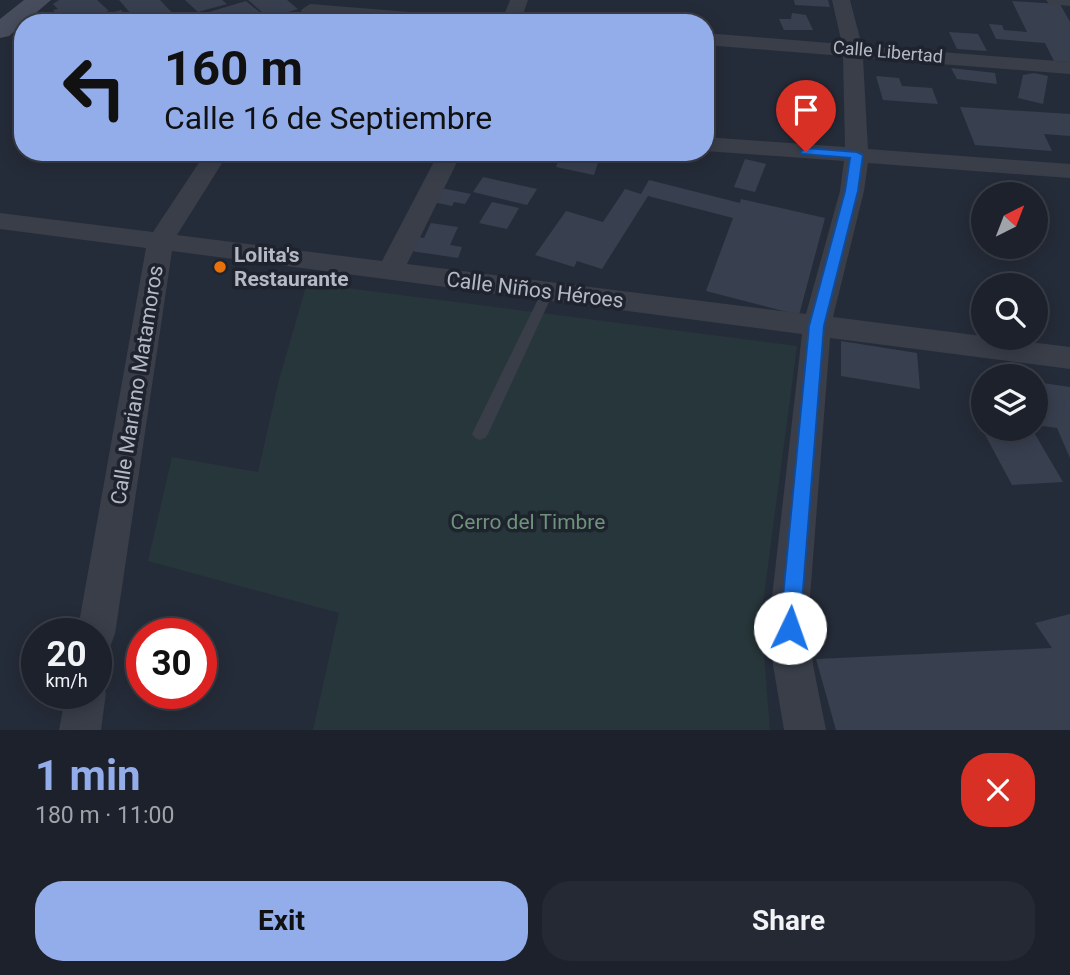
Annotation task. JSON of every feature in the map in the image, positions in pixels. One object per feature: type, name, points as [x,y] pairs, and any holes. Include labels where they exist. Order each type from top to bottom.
[{"type":"main road","points":[[17,14],[39,0]]},
{"type":"street","points":[[805,730],[793,665],[790,628],[817,326],[852,191],[857,155],[853,48],[841,0]]},
{"type":"street","points":[[1055,0],[1070,1]]},
{"type":"street","points":[[1064,0],[1070,11]]},
{"type":"street","points":[[310,11],[350,14]]},
{"type":"street","name":"Calle Libertad","points":[[714,40],[853,48],[1070,68]]},
{"type":"street","points":[[714,145],[1070,171]]},
{"type":"street","name":"Calle Mariano Matamoros","points":[[99,618],[160,242],[212,161]]},
{"type":"street","points":[[390,271],[446,161]]},
{"type":"street","name":"Calle Niños Héroes","points":[[0,221],[1070,358]]},
{"type":"street","points":[[80,730],[83,709]]},
{"type":"lane","points":[[480,434],[548,291]]},
{"type":"green space","name":"Cerro del Timbre","points":[[307,283],[797,346],[761,618],[770,730],[313,730],[339,613],[148,561],[172,457],[258,472],[279,380]]},
{"type":"building","points":[[59,0],[97,0],[109,11],[98,14],[57,14],[53,10],[58,9],[53,4]]},
{"type":"building","points":[[119,0],[160,0],[173,14],[131,14]]},
{"type":"building","points":[[185,0],[222,0],[227,4],[198,12]]},
{"type":"building","points":[[248,0],[287,0],[298,9],[282,14],[264,14]]},
{"type":"building","points":[[794,0],[828,0],[830,7],[795,5]]},
{"type":"building","points":[[246,1],[262,14],[202,14]]},
{"type":"building","points":[[1012,1],[1060,4],[1070,22],[1070,62],[1054,61],[1045,43],[996,39],[989,24],[1002,25],[1004,30],[1027,32]]},
{"type":"building","points":[[121,10],[125,14],[107,14]]},
{"type":"building","points":[[792,13],[806,15],[813,30],[784,30],[779,19],[791,19]]},
{"type":"building","points":[[949,32],[978,34],[987,51],[957,49]]},
{"type":"building","points":[[951,68],[995,73],[997,84],[957,79]]},
{"type":"building","points":[[1034,73],[1048,76],[1043,104],[1018,98],[1023,75]]},
{"type":"building","points":[[876,76],[899,78],[902,86],[932,88],[938,104],[883,100]]},
{"type":"building","points":[[960,107],[1070,114],[1070,136],[1044,134],[1052,151],[975,145]]},
{"type":"building","points":[[745,159],[766,164],[755,192],[734,187]]},
{"type":"building","points":[[558,161],[599,161],[594,175],[556,167]]},
{"type":"building","points":[[483,177],[537,189],[527,205],[473,192]]},
{"type":"building","points":[[649,180],[740,203],[741,199],[825,218],[799,315],[706,291],[733,218],[648,196],[602,269],[577,261],[574,267],[535,255],[566,211],[603,222],[625,189],[641,194]]},
{"type":"building","points":[[441,188],[471,194],[465,204],[454,202],[452,206],[433,202]]},
{"type":"building","points":[[492,202],[519,208],[507,229],[479,223]]},
{"type":"building","points":[[431,223],[458,227],[450,245],[462,247],[458,258],[411,251],[418,237],[424,238]]},
{"type":"building","points":[[841,341],[917,353],[920,389],[841,376]]},
{"type":"building","points":[[1048,384],[1070,387],[1070,458],[1057,428],[1048,427]]},
{"type":"building","points":[[988,441],[1039,441],[1063,482],[1012,485]]},
{"type":"building","points":[[1070,614],[1070,730],[836,730],[816,659],[1052,648],[1035,623]]},
{"type":"place","name":"Lolita's Restaurante","points":[[220,267]]},
{"type":"route","points":[[790,628],[817,326],[852,191],[857,155],[806,152]]}]
